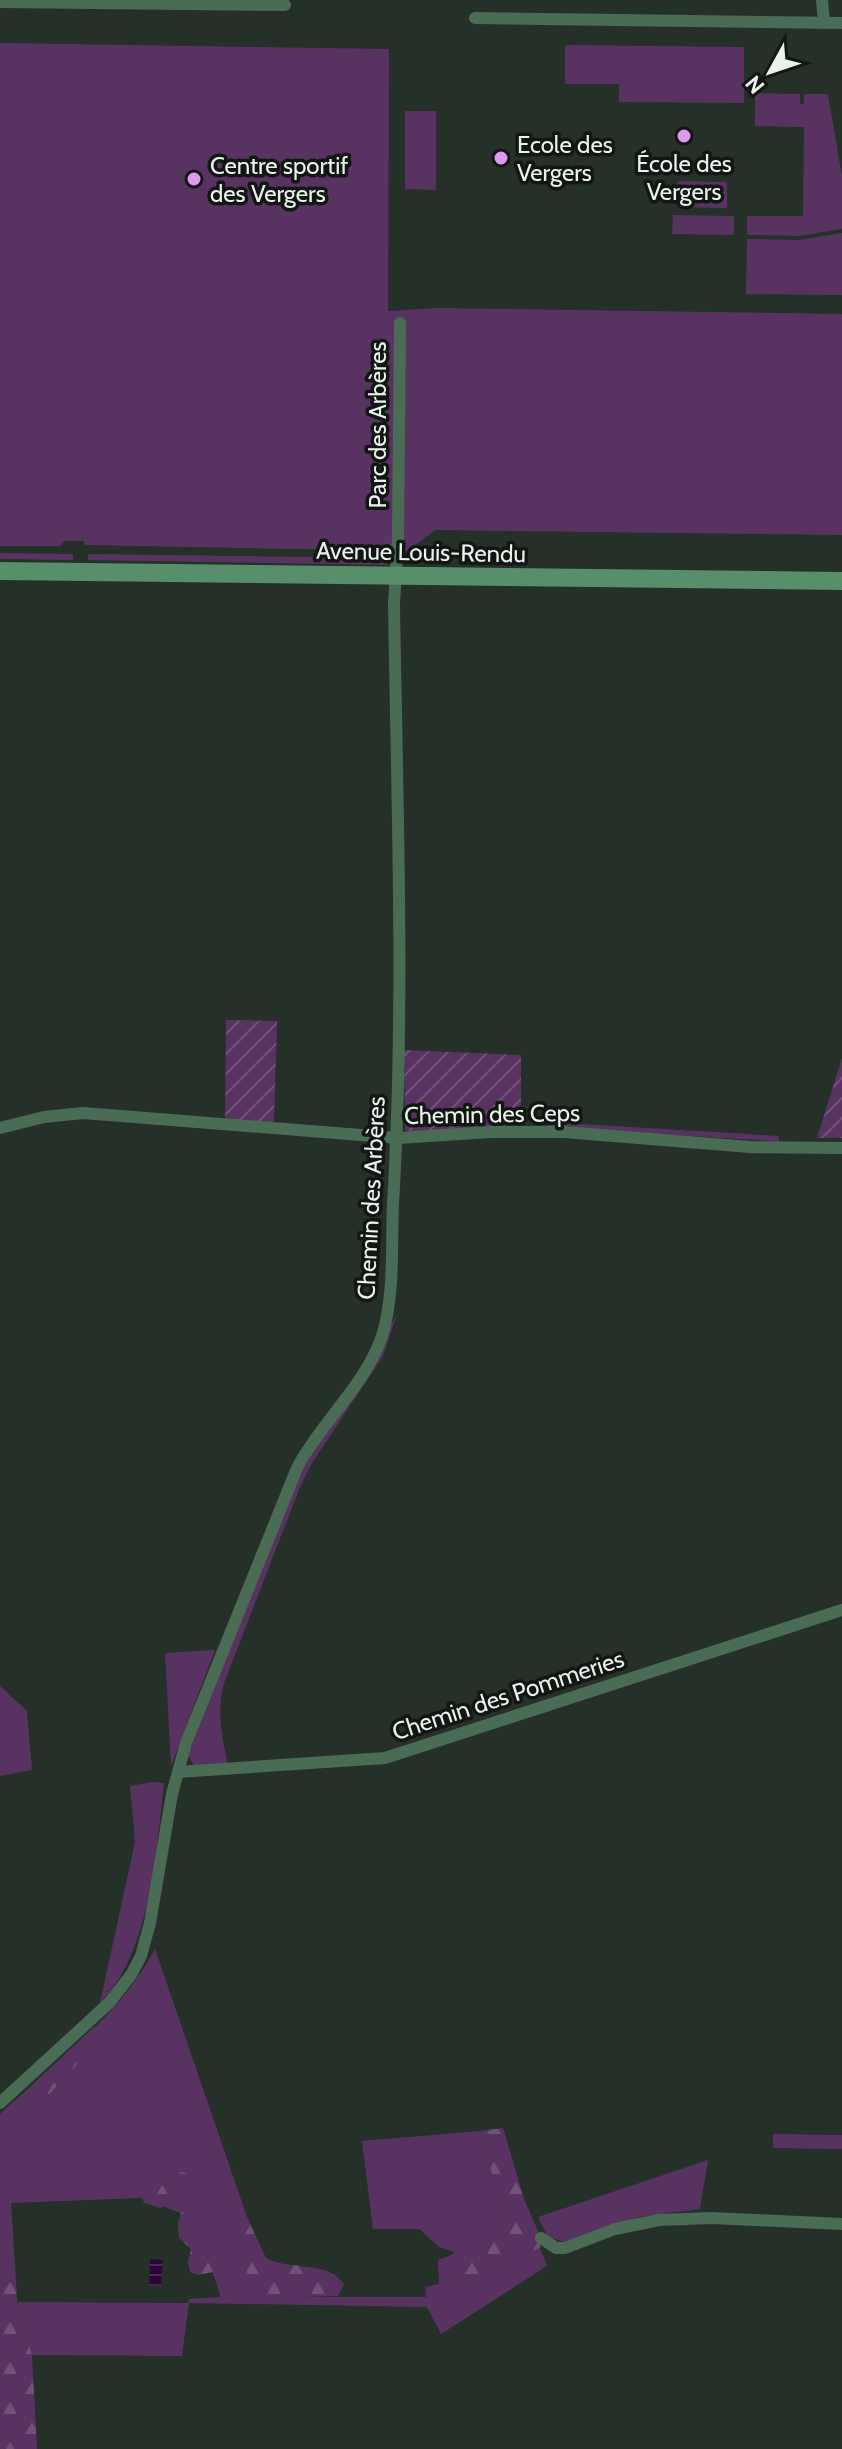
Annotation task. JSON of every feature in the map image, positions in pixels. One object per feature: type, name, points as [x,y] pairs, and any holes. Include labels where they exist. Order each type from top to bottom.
[{"type":"main road","name":"Avenue Louis-Rendu","points":[[0,571],[842,581]]},
{"type":"street","points":[[822,0],[824,23]]},
{"type":"street","points":[[0,2],[285,5]]},
{"type":"street","points":[[475,18],[842,23]]},
{"type":"street","name":"Parc des Arbères","points":[[395,576],[400,323]]},
{"type":"street","name":"Chemin des Arbères","points":[[0,2103],[109,2003],[136,1965],[150,1923],[186,1743],[297,1468],[322,1426],[366,1368],[381,1340],[388,1310],[398,1138],[395,576]]},
{"type":"street","name":"Chemin des Ceps","points":[[0,1128],[44,1117],[83,1113],[398,1138],[491,1132],[564,1132],[750,1147],[842,1148]]},
{"type":"street","name":"Chemin des Pommeries","points":[[178,1772],[385,1758],[842,1610]]},
{"type":"street","points":[[541,2238],[556,2248],[565,2248],[631,2224],[676,2219],[842,2224]]},
{"type":"green space","name":"Centre sportif des Vergers","points":[[0,43],[389,49],[388,311],[438,308],[842,314],[842,535],[435,530],[408,551],[85,545],[84,541],[64,541],[60,546],[0,546]]},
{"type":"green space","points":[[565,45],[744,47],[744,103],[619,102],[619,84],[565,84]]},
{"type":"green space","points":[[755,93],[800,94],[800,104],[804,104],[804,94],[828,94],[842,177],[842,229],[799,236],[747,235],[747,216],[803,216],[804,127],[755,126]]},
{"type":"green space","points":[[405,111],[436,111],[436,190],[405,189]]},
{"type":"green space","points":[[678,181],[727,182],[727,208],[678,207]]},
{"type":"green space","points":[[673,215],[734,216],[734,235],[672,234]]},
{"type":"green space","points":[[842,233],[842,295],[746,294],[747,239],[799,240]]},
{"type":"green space","points":[[0,553],[73,554],[73,560],[0,559]]},
{"type":"green space","points":[[88,554],[388,558],[388,565],[88,560]]},
{"type":"green space","points":[[226,1020],[277,1021],[274,1123],[225,1121]]},
{"type":"green space","points":[[404,1050],[521,1055],[521,1120],[518,1125],[416,1132],[405,1130]]},
{"type":"green space","points":[[842,1058],[842,1138],[817,1138]]},
{"type":"green space","points":[[547,1122],[779,1136],[779,1142],[548,1127]]},
{"type":"green space","points":[[397,1314],[383,1356],[312,1463],[300,1487],[224,1683],[220,1715],[228,1765],[194,1766],[188,1755],[296,1481]]},
{"type":"green space","points":[[215,1650],[171,1766],[165,1653]]},
{"type":"green space","points":[[0,1686],[27,1711],[32,1770],[0,1776]]},
{"type":"green space","points":[[164,1783],[154,1869],[141,1929],[117,1982],[100,2003],[135,1842],[130,1786]]},
{"type":"green space","points":[[155,1949],[247,2217],[232,2223],[258,2297],[426,2297],[425,2287],[467,2278],[540,2248],[547,2266],[441,2334],[427,2307],[189,2303],[182,2356],[32,2355],[17,2302],[188,2303],[189,2299],[221,2297],[194,2218],[141,2198],[11,2203],[16,2281],[0,2283],[0,2114],[105,2017],[141,1973]]},
{"type":"green space","points":[[94,2027],[100,2039],[40,2104],[34,2103],[35,2082]]},
{"type":"green space","points":[[503,2128],[524,2199],[541,2238],[540,2248],[467,2278],[439,2284],[438,2260],[508,2233],[480,2131]]},
{"type":"green space","points":[[480,2131],[508,2233],[457,2253],[439,2247],[419,2229],[373,2229],[362,2141]]},
{"type":"green space","points":[[773,2134],[842,2135],[842,2149],[773,2148]]},
{"type":"green space","points":[[172,2159],[178,2160],[179,2172],[186,2173],[187,2179],[174,2184],[170,2168]]},
{"type":"green space","points":[[708,2160],[700,2209],[639,2217],[564,2242],[548,2237],[538,2217]]},
{"type":"green space","points":[[142,2178],[163,2186],[169,2203],[160,2208],[144,2203],[137,2182]]},
{"type":"green space","points":[[181,2212],[194,2218],[213,2272],[198,2275],[190,2272],[188,2262],[191,2249],[179,2238]]},
{"type":"green space","points":[[247,2217],[266,2258],[328,2272],[344,2284],[338,2296],[258,2298],[232,2238],[232,2223]]},
{"type":"green space","points":[[16,2281],[17,2302],[32,2355],[37,2449],[0,2449],[0,2283]]},
{"type":"shaded area","points":[[150,2259],[163,2260],[161,2286],[149,2285]]},
{"type":"place","name":"École des Vergers","points":[[684,136]]},
{"type":"place","name":"Ecole des Vergers","points":[[501,158]]},
{"type":"place","name":"Centre sportif des Vergers","points":[[194,179]]}]
